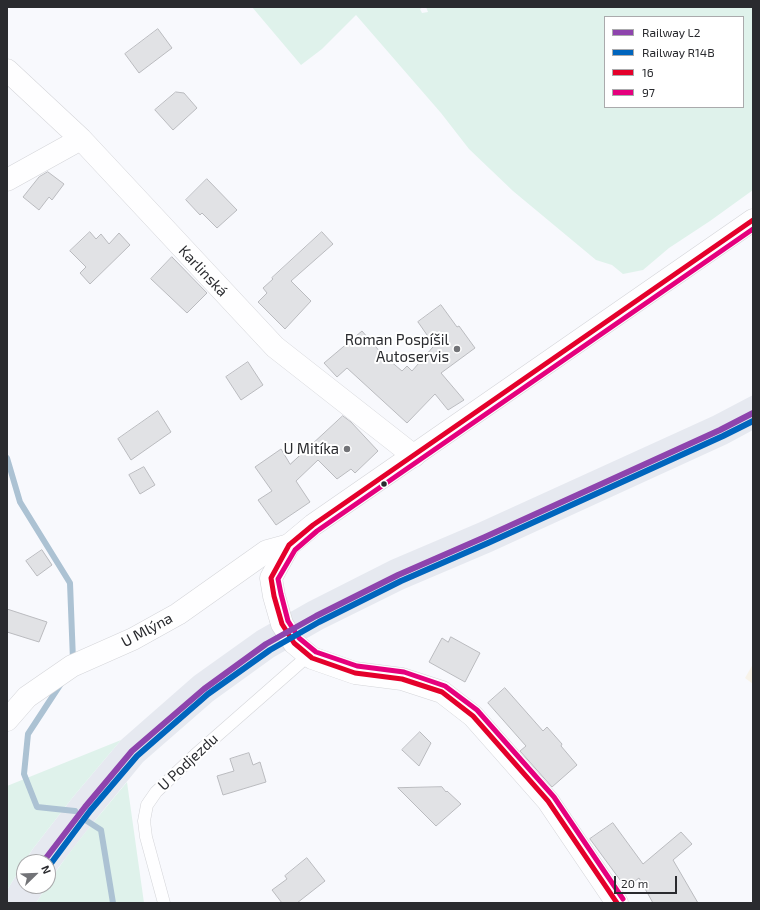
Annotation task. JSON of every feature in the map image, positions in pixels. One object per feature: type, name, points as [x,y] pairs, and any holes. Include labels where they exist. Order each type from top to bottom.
[{"type":"street","name":"Karlinská","points":[[7,70],[81,139],[275,347],[414,456]]},
{"type":"street","points":[[7,180],[81,139]]},
{"type":"street","points":[[617,903],[548,801],[473,716],[442,692],[402,679],[355,673],[312,658],[294,643],[282,624],[274,596],[271,578],[289,545],[313,525],[753,220]]},
{"type":"street","name":"U Mlýna","points":[[7,720],[27,697],[73,666],[133,639],[178,614],[267,551],[289,545]]},
{"type":"lane","name":"U Podjezdu","points":[[164,903],[146,837],[144,821],[147,805],[156,792],[195,755],[309,655]]},
{"type":"shaded area","points":[[252,7],[423,7],[420,9],[422,13],[428,12],[426,7],[753,7],[753,190],[669,248],[643,270],[623,274],[612,265],[596,260],[513,191],[469,149],[441,113],[356,15],[322,49],[301,65]]},
{"type":"shaded area","points":[[753,395],[753,430],[727,444],[491,552],[404,589],[323,629],[274,657],[213,701],[143,762],[92,824],[56,871],[56,854],[30,854],[73,797],[121,740],[194,676],[257,631],[308,602],[391,560],[478,523],[713,416]]},
{"type":"shaded area","points":[[753,664],[753,684],[745,678]]},
{"type":"shaded area","points":[[121,740],[73,797],[30,854],[16,854],[16,876],[7,890],[7,786]]},
{"type":"shaded area","points":[[127,782],[144,903],[36,903],[42,894],[56,894],[56,872]]},
{"type":"shaded area","points":[[16,876],[16,894],[42,894],[36,903],[7,903],[7,890]]},
{"type":"building","points":[[158,29],[172,48],[139,73],[125,54]]},
{"type":"building","points":[[176,92],[184,93],[197,108],[173,130],[155,110]]},
{"type":"building","points":[[48,172],[64,184],[52,200],[49,197],[39,210],[23,197],[39,177]]},
{"type":"building","points":[[207,179],[237,210],[217,228],[202,213],[200,215],[186,200]]},
{"type":"building","points":[[90,232],[96,239],[101,234],[109,244],[119,233],[130,245],[90,284],[80,273],[86,267],[70,251]]},
{"type":"building","points":[[322,232],[333,244],[291,281],[311,301],[285,329],[258,302],[267,293],[263,288]]},
{"type":"building","points":[[172,257],[207,293],[187,313],[151,279]]},
{"type":"building","points":[[441,305],[475,348],[441,373],[464,400],[448,410],[435,394],[407,423],[347,368],[337,377],[324,363],[362,331],[382,354],[402,371],[407,366],[412,371],[434,345],[418,322]]},
{"type":"building","points":[[248,362],[263,385],[241,400],[226,377]]},
{"type":"building","points":[[158,411],[171,432],[131,460],[118,439]]},
{"type":"building","points":[[343,416],[351,422],[378,451],[355,473],[351,469],[337,479],[318,460],[296,481],[310,502],[276,525],[258,500],[272,491],[255,467],[281,449],[290,464]]},
{"type":"building","points":[[144,467],[155,485],[140,494],[129,475]]},
{"type":"building","points":[[42,550],[52,565],[37,576],[26,561]]},
{"type":"building","points":[[7,609],[47,622],[39,642],[7,632]]},
{"type":"building","points":[[451,637],[480,653],[465,682],[429,662],[442,638],[448,642]]},
{"type":"building","points":[[505,688],[543,731],[547,727],[562,744],[561,746],[577,765],[552,787],[520,751],[526,746],[488,703]]},
{"type":"building","points":[[420,732],[431,743],[419,766],[402,750]]},
{"type":"building","points":[[249,753],[253,765],[260,762],[266,782],[223,795],[217,776],[234,771],[230,759]]},
{"type":"building","points":[[442,787],[461,804],[436,826],[398,788]]},
{"type":"building","points":[[613,823],[643,864],[681,832],[692,844],[673,860],[698,903],[653,903],[639,878],[626,888],[590,839]]},
{"type":"building","points":[[307,858],[325,881],[297,903],[282,903],[272,890],[287,879],[285,876]]},
{"type":"waterway","points":[[7,458],[20,502],[70,583],[73,660]]},
{"type":"waterway","points":[[62,682],[28,734],[24,774],[37,807],[75,811]]},
{"type":"waterway","points":[[87,821],[101,830],[113,903]]},
{"type":"rail line","name":"L2","points":[[49,854],[85,807],[132,751],[204,689],[266,644],[316,616],[398,575],[720,430],[753,413]]},
{"type":"rail line","name":"R14B","points":[[56,857],[90,811],[137,756],[208,694],[270,650],[319,622],[401,581],[488,543],[753,421]]},
{"type":"transit line","name":"16","points":[[617,903],[548,801],[473,716],[442,692],[402,679],[355,673],[312,658],[294,643],[282,624],[274,596],[271,578],[289,545],[313,525],[753,220]]},
{"type":"transit line","name":"97","points":[[623,899],[554,797],[477,710],[445,686],[404,672],[357,666],[316,652],[299,638],[288,621],[278,579],[295,550],[317,531],[753,229]]},
{"type":"place","name":"Roman Pospíšil Autoservis","points":[[457,349]]},
{"type":"place","name":"U Mitíka","points":[[347,449]]}]
